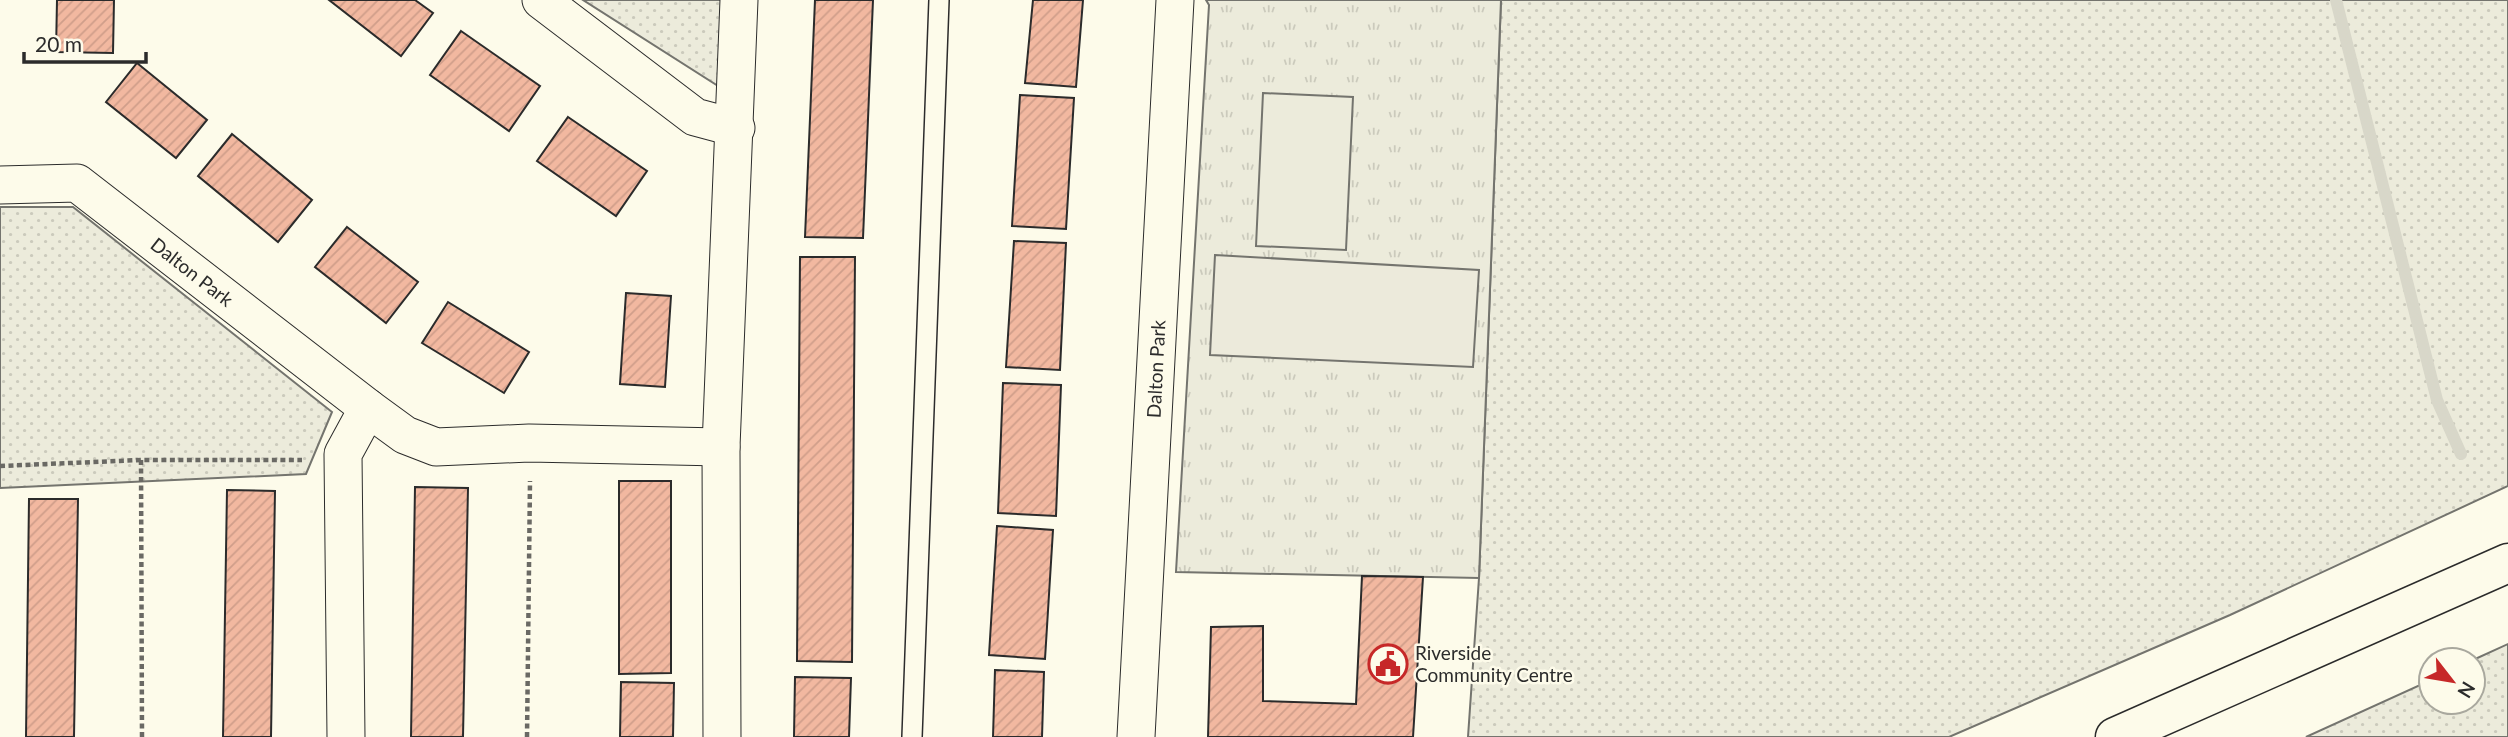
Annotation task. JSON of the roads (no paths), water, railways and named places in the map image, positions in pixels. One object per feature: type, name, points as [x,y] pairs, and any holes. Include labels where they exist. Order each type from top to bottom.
[{"type":"street","points":[[541,0],[695,117],[736,128]]},
{"type":"street","points":[[722,737],[720,447],[736,128],[739,0]]},
{"type":"street","name":"Dalton Park","points":[[1136,737],[1175,0]]},
{"type":"street","name":"Dalton Park","points":[[0,186],[77,183],[368,408],[405,435],[436,447],[529,443],[720,447]]},
{"type":"street","points":[[346,737],[344,454],[368,408]]},
{"type":"street","points":[[2115,737],[2508,563]]},
{"type":"lane","points":[[912,737],[940,0]]},
{"type":"waterway","points":[[2336,0],[2437,400],[2461,454]]},
{"type":"place","name":"Riverside Community Centre","points":[[1388,664]]}]
